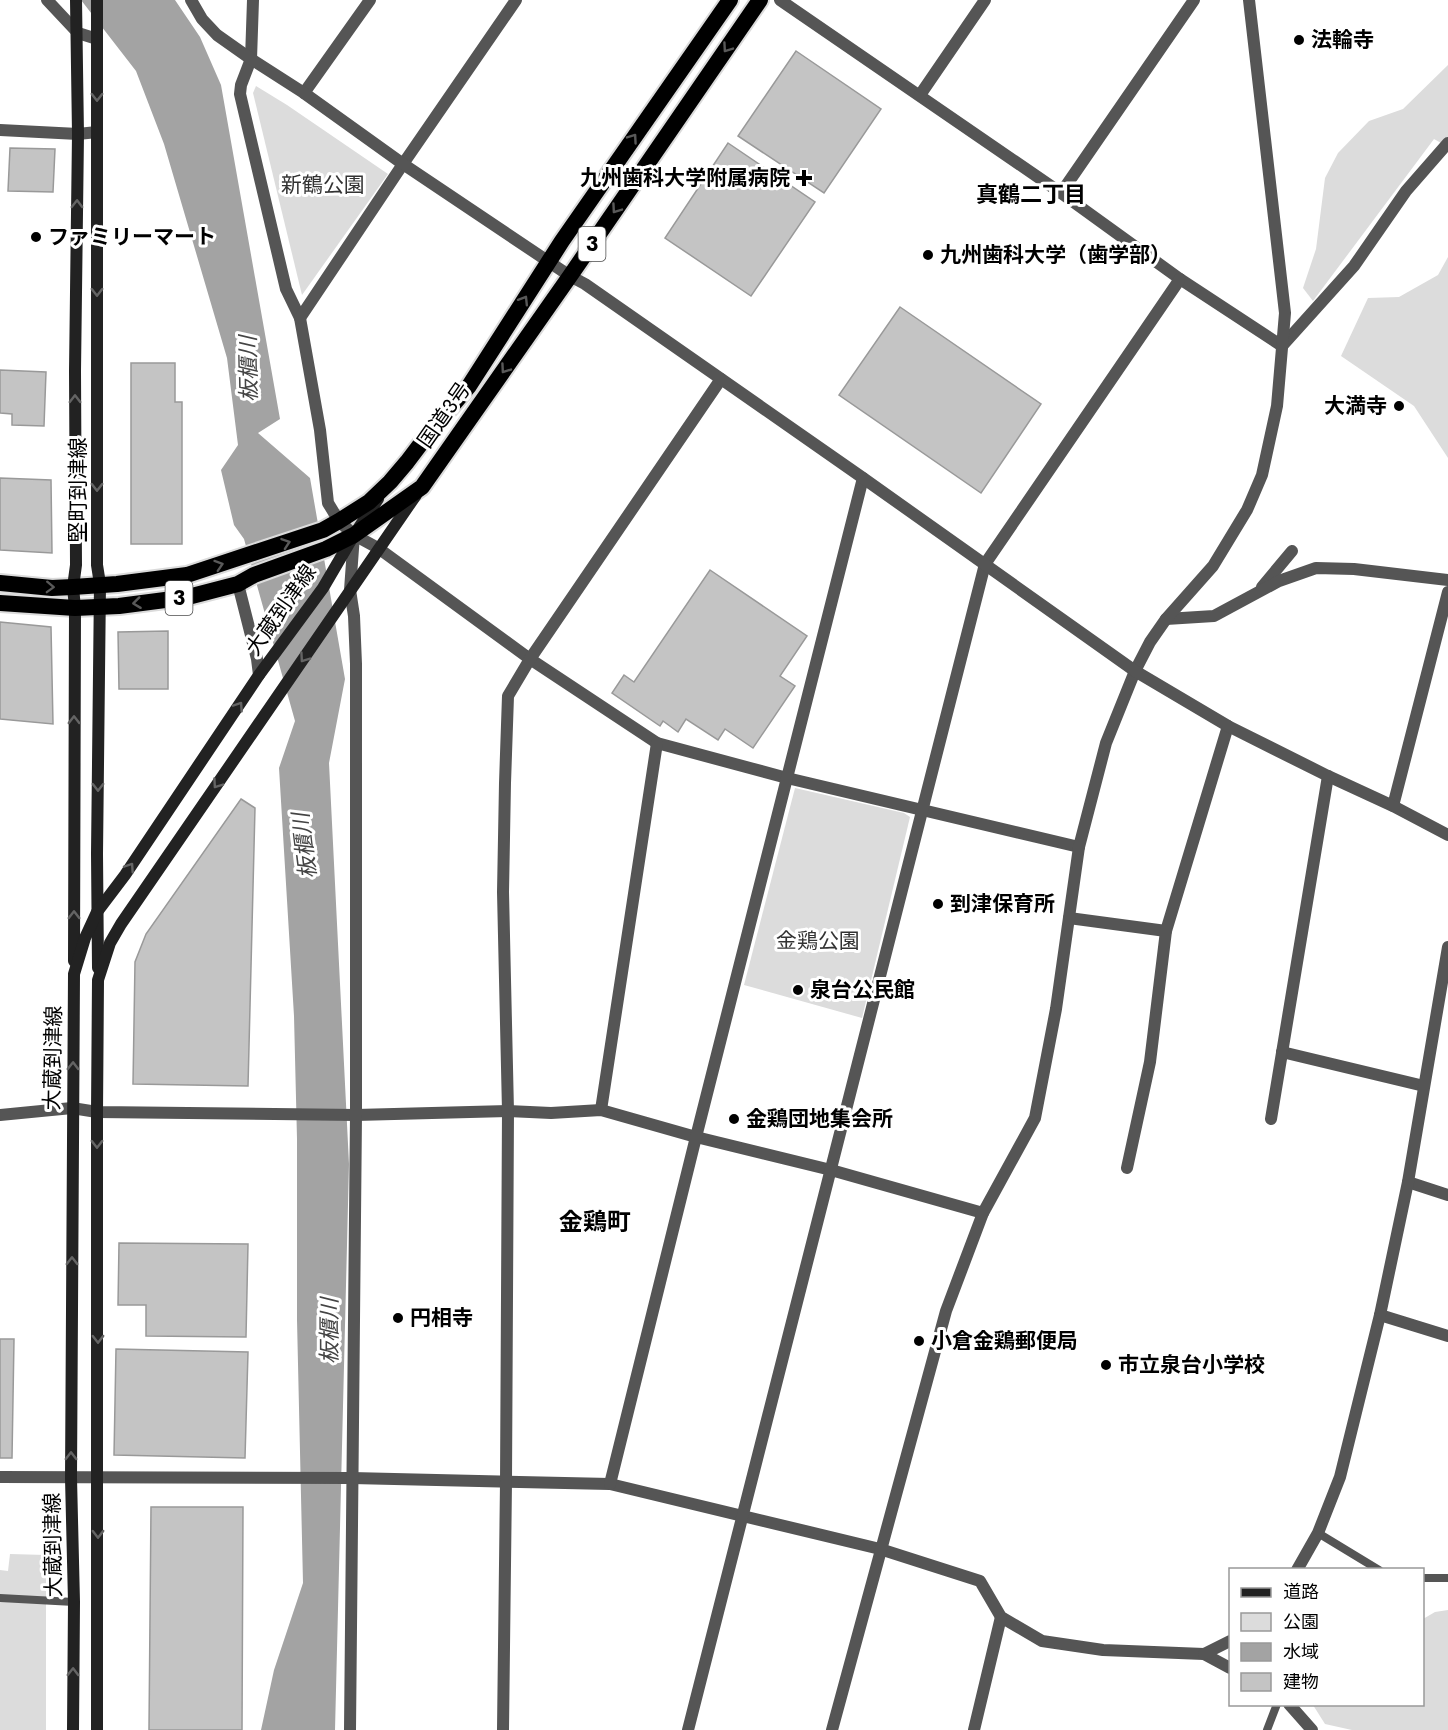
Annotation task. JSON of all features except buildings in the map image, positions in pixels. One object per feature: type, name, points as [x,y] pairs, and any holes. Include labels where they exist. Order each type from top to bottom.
[{"type":"highway","name":"国道3号","points":[[0,583],[52,588],[117,584],[187,575],[323,530],[369,502],[390,482],[469,386],[549,261],[730,0]]},
{"type":"highway","name":"国道3号","points":[[0,603],[75,608],[100,607],[188,597],[238,584],[254,575],[326,549],[354,535],[422,487],[760,0]]},
{"type":"main road","name":"堅町到津線","points":[[97,0],[97,565],[100,584],[98,980]]},
{"type":"main road","name":"堅町到津線","points":[[74,974],[75,608],[73,587],[76,565],[75,371],[78,134],[76,2]]},
{"type":"main road","name":"大蔵到津線","points":[[72,1730],[74,974],[85,938],[97,912],[125,875],[259,675],[323,588],[354,535],[390,482]]},
{"type":"main road","name":"大蔵到津線","points":[[97,1730],[98,980],[111,943],[121,924],[422,487]]},
{"type":"street","points":[[47,0],[78,33],[97,39]]},
{"type":"street","points":[[190,0],[202,19],[217,35],[251,60],[304,93],[403,164],[585,284],[1135,671],[1228,726],[1448,835]]},
{"type":"street","points":[[253,0],[251,60],[240,94],[286,289],[300,318],[320,430],[328,503],[339,521],[354,535],[378,548],[530,659],[657,743],[787,778],[1079,847]]},
{"type":"street","points":[[304,93],[370,0]]},
{"type":"street","points":[[300,318],[516,0]]},
{"type":"street","points":[[780,0],[1061,193],[1180,279],[1282,346]]},
{"type":"street","points":[[920,95],[985,0]]},
{"type":"street","points":[[1061,193],[1194,0]]},
{"type":"street","points":[[832,1730],[946,1311],[983,1213],[1035,1118],[1056,1009],[1079,847],[1106,743],[1135,671],[1150,642],[1166,619],[1213,566],[1247,510],[1262,475],[1277,406],[1285,313],[1249,0]]},
{"type":"street","points":[[0,130],[78,134],[97,132]]},
{"type":"street","points":[[1282,346],[1354,266],[1406,191],[1448,143]]},
{"type":"street","points":[[688,1730],[985,564],[1180,279]]},
{"type":"street","points":[[502,1730],[508,1111],[503,892],[508,696],[530,659],[721,379]]},
{"type":"street","points":[[610,1484],[863,478]]},
{"type":"street","points":[[350,1730],[356,1115],[356,664],[354,616],[350,590],[354,535]]},
{"type":"street","points":[[1259,591],[1292,551]]},
{"type":"street","points":[[1166,619],[1214,616],[1279,581],[1316,568],[1354,569],[1448,580]]},
{"type":"street","points":[[238,584],[257,658],[259,675]]},
{"type":"street","points":[[1393,806],[1448,592]]},
{"type":"street","points":[[1127,1168],[1150,1062],[1166,931],[1228,726]]},
{"type":"street","points":[[601,1110],[657,743]]},
{"type":"street","points":[[1271,1119],[1328,776]]},
{"type":"street","points":[[1069,918],[1166,931]]},
{"type":"street","points":[[1297,1568],[1318,1533],[1340,1477],[1380,1315],[1408,1182],[1448,947]]},
{"type":"street","points":[[1282,1052],[1424,1086]]},
{"type":"street","points":[[0,1115],[72,1108],[97,1112],[356,1115],[508,1111],[551,1113],[601,1110],[696,1137],[831,1170],[983,1213]]},
{"type":"street","points":[[1408,1182],[1448,1196]]},
{"type":"street","points":[[1380,1315],[1448,1336]]},
{"type":"street","points":[[0,1477],[352,1478],[610,1484],[880,1549],[980,1581],[1001,1617],[1042,1641],[1103,1650],[1204,1654],[1229,1667]]},
{"type":"street","points":[[974,1730],[1001,1617]]},
{"type":"street","points":[[1204,1654],[1229,1642]]},
{"type":"street","points":[[1291,1706],[1312,1730]]},
{"type":"lane","points":[[1318,1533],[1377,1568]]},
{"type":"lane","points":[[1424,1578],[1448,1578]]},
{"type":"lane","points":[[0,1598],[74,1602]]},
{"type":"lane","points":[[1267,1730],[1276,1706]]},
{"type":"green space","points":[[1448,65],[1448,147],[1434,139],[1313,301],[1303,288],[1316,249],[1325,178],[1338,153],[1369,121],[1403,109]]},
{"type":"green space","name":"新鶴公園","points":[[256,86],[388,174],[302,295],[253,93]]},
{"type":"green space","points":[[1448,257],[1448,458],[1414,406],[1341,356],[1368,298],[1399,297],[1438,275]]},
{"type":"green space","name":"金鶏公園","points":[[795,788],[904,813],[910,817],[862,1018],[744,985]]},
{"type":"green space","points":[[10,1554],[46,1555],[46,1730],[0,1730],[0,1570],[8,1571]]},
{"type":"green space","points":[[1448,1610],[1448,1730],[1352,1730],[1325,1724],[1314,1706],[1424,1706],[1424,1618],[1435,1612]]},
{"type":"water","name":"板櫃川","points":[[81,0],[175,0],[200,37],[221,85],[280,419],[258,433],[310,478],[345,679],[329,763],[349,1164],[335,1730],[261,1730],[274,1670],[303,1583],[297,1320],[294,1016],[279,768],[295,721],[244,539],[234,525],[221,470],[238,445],[227,358],[164,144],[136,71]]},
{"type":"place","name":"法輪寺","points":[[1299,40]]},
{"type":"place","name":"九州歯科大学附属病院","points":[[804,178]]},
{"type":"place","name":"ファミリーマート","points":[[36,237]]},
{"type":"place","name":"九州歯科大学（歯学部）","points":[[928,255]]},
{"type":"place","name":"大満寺","points":[[1399,406]]},
{"type":"place","name":"到津保育所","points":[[938,904]]},
{"type":"place","name":"泉台公民館","points":[[798,990]]},
{"type":"place","name":"金鶏団地集会所","points":[[734,1119]]},
{"type":"place","name":"円相寺","points":[[398,1318]]},
{"type":"place","name":"小倉金鶏郵便局","points":[[919,1341]]},
{"type":"place","name":"市立泉台小学校","points":[[1106,1365]]},
{"type":"district","name":"真鶴二丁目","points":[[1031,194]]},
{"type":"district","name":"金鶏町","points":[[595,1222]]}]
